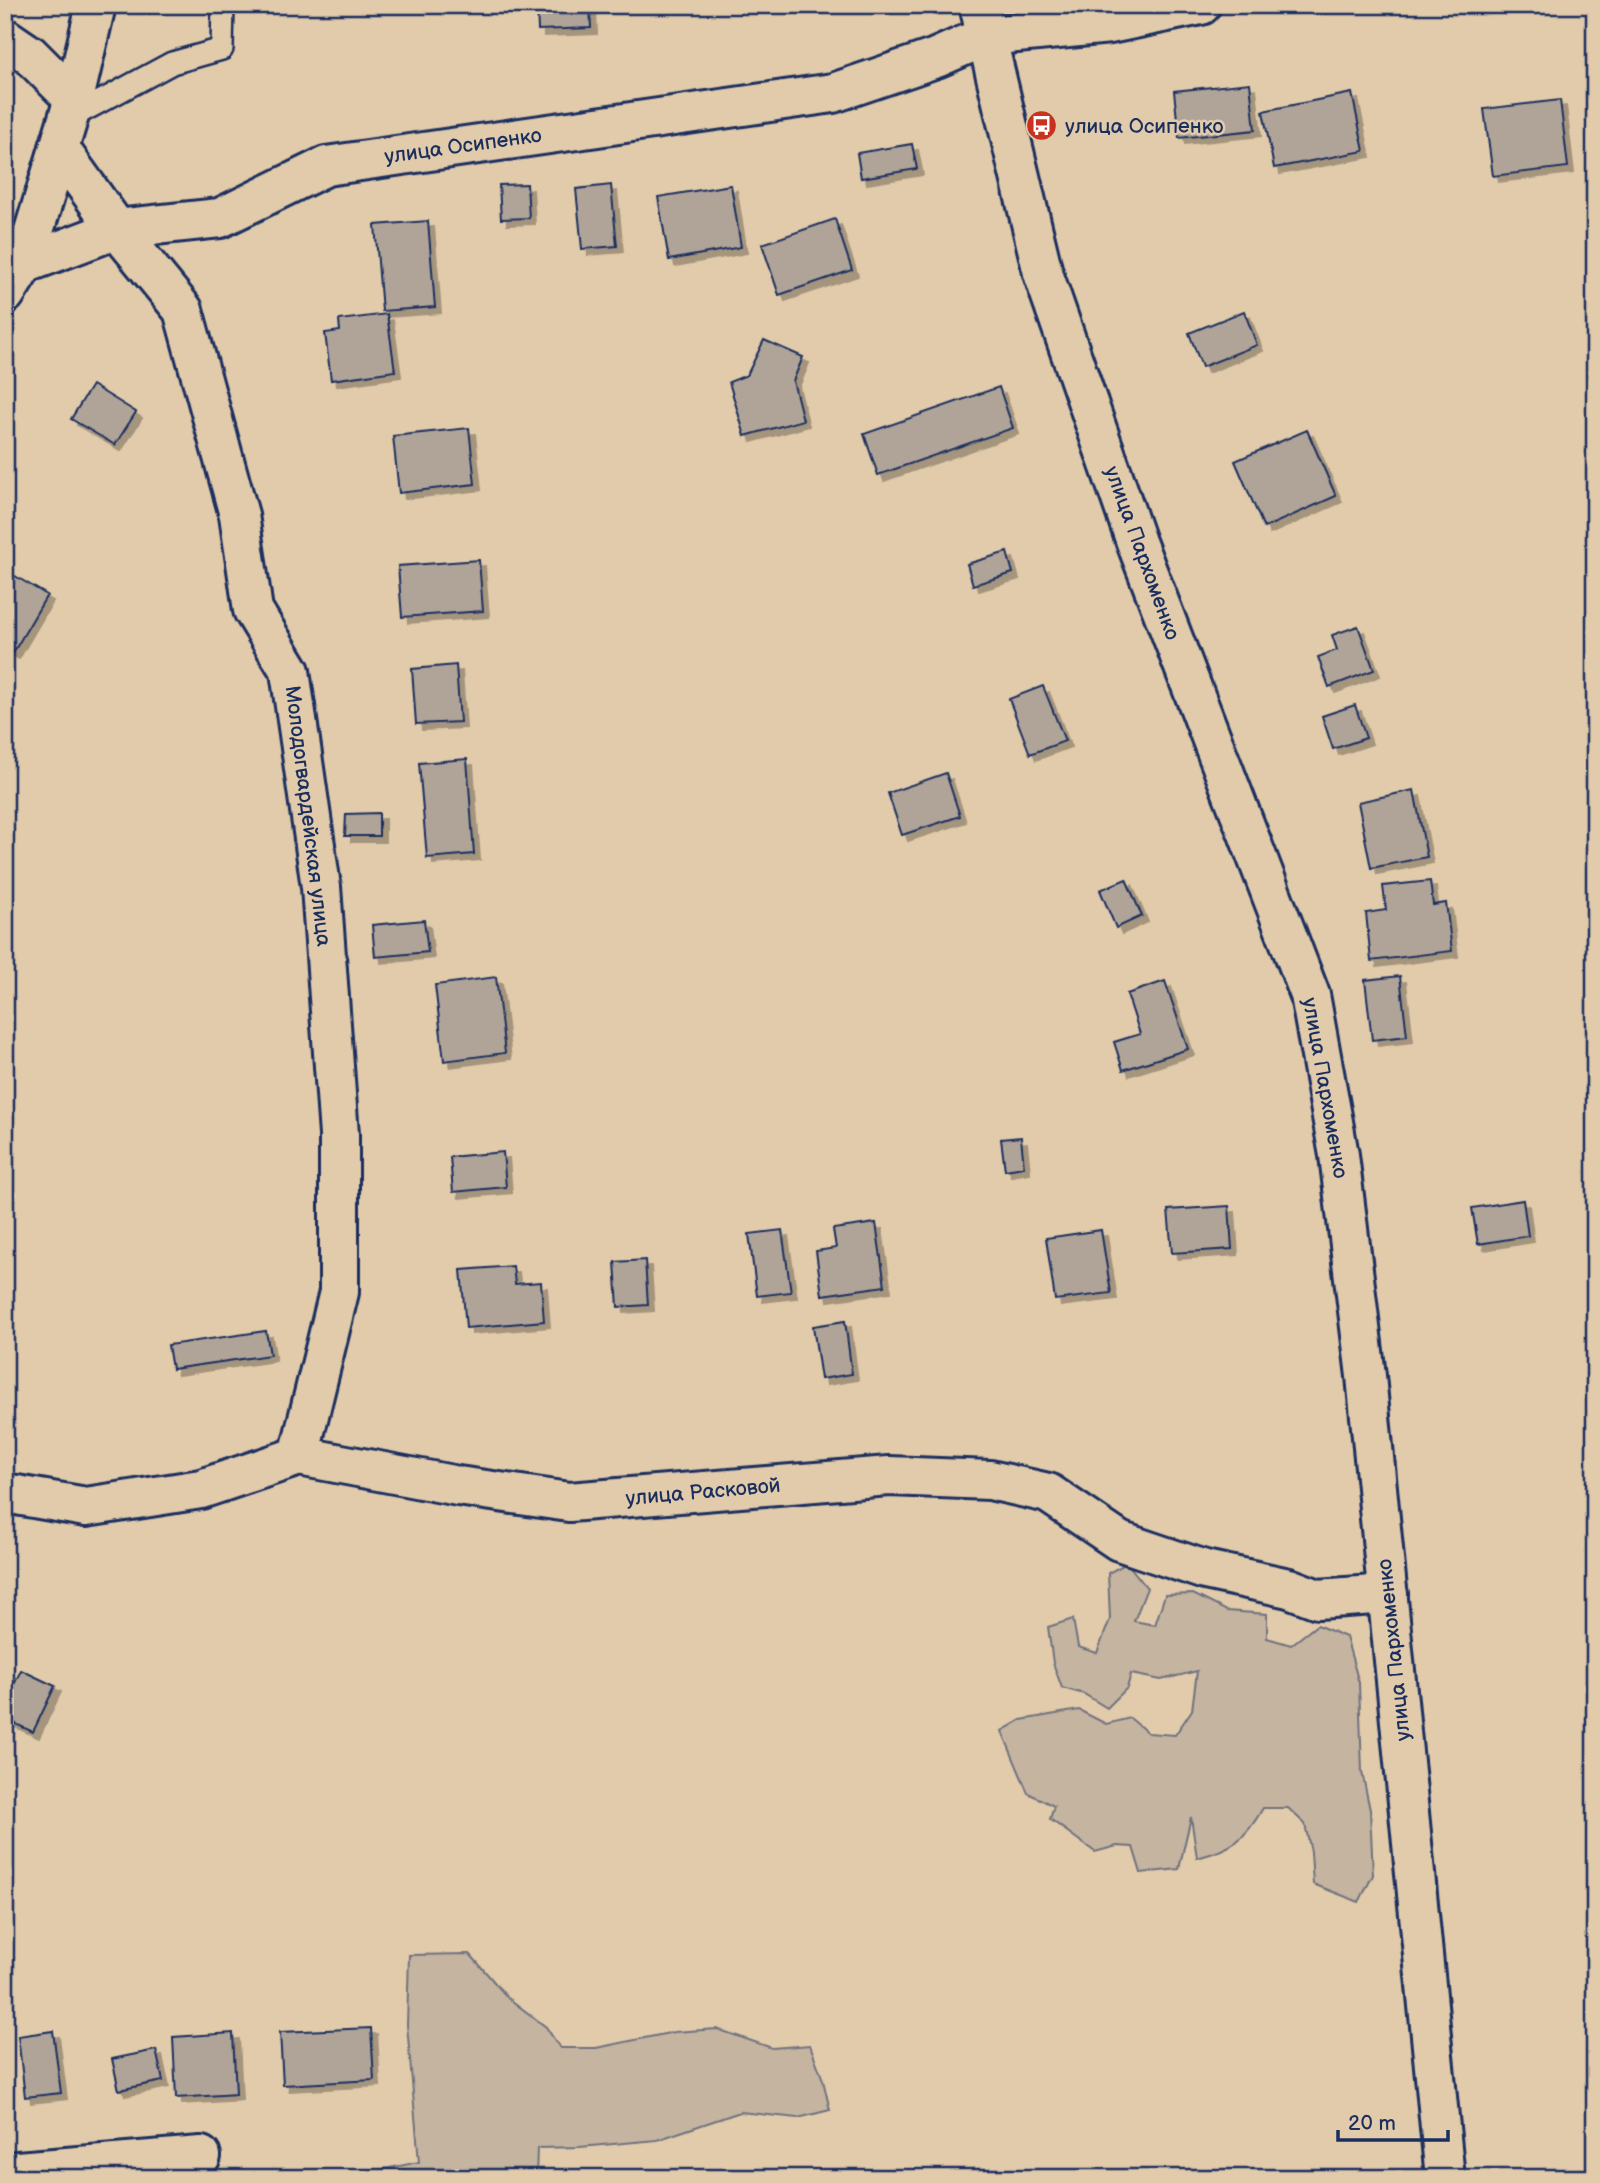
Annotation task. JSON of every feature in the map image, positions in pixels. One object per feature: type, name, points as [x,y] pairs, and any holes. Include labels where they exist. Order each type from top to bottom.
[{"type":"street","points":[[15,279],[67,122],[96,5]]},
{"type":"street","name":"улица Осипенко","points":[[15,279],[117,229],[220,218],[326,166],[833,93],[936,58],[982,21],[1110,24],[1201,5]]},
{"type":"street","name":"улица Пархоменко","points":[[982,21],[1042,273],[1136,542],[1310,995],[1339,1155],[1366,1376],[1445,2178]]},
{"type":"street","name":"Молодогвардейская улица","points":[[5,38],[30,55],[67,122],[117,229],[183,310],[239,515],[253,610],[290,671],[321,887],[339,1135],[339,1292],[299,1456]]},
{"type":"street","name":"улица Расковой","points":[[5,1493],[86,1507],[201,1489],[299,1456],[458,1486],[569,1503],[889,1476],[990,1480],[1048,1493],[1119,1541],[1205,1570],[1289,1588],[1318,1599],[1388,1594]]},
{"type":"street","points":[[5,2172],[201,2156]]},
{"type":"lane","points":[[67,122],[172,63],[222,50],[223,5]]},
{"type":"shaded area","points":[[1127,1563],[1147,1588],[1134,1621],[1155,1625],[1165,1595],[1193,1594],[1227,1611],[1267,1614],[1267,1638],[1291,1645],[1317,1625],[1346,1637],[1359,1683],[1362,1772],[1370,1810],[1373,1875],[1359,1902],[1313,1884],[1311,1852],[1305,1824],[1288,1808],[1263,1808],[1250,1828],[1236,1842],[1220,1851],[1197,1858],[1191,1817],[1179,1869],[1141,1873],[1133,1847],[1117,1846],[1095,1852],[1050,1819],[1054,1806],[1028,1793],[1002,1731],[1021,1720],[1079,1710],[1106,1724],[1130,1718],[1148,1733],[1175,1735],[1192,1710],[1197,1671],[1161,1680],[1131,1674],[1127,1688],[1107,1708],[1084,1694],[1062,1688],[1053,1663],[1048,1627],[1073,1619],[1078,1647],[1097,1653],[1110,1619],[1108,1573]]},
{"type":"shaded area","points":[[470,1954],[507,1997],[546,2027],[560,2048],[596,2048],[674,2032],[717,2029],[772,2048],[810,2045],[823,2080],[830,2110],[798,2118],[740,2112],[657,2140],[537,2148],[536,2178],[316,2178],[313,2171],[370,2172],[419,2162],[407,2025],[409,1955]]},
{"type":"building","points":[[537,5],[590,5],[591,28],[538,30]]},
{"type":"building","points":[[1250,83],[1255,130],[1179,138],[1174,91]]},
{"type":"building","points":[[1352,93],[1364,151],[1274,168],[1263,111]]},
{"type":"building","points":[[1560,100],[1568,167],[1493,176],[1484,109]]},
{"type":"building","points":[[912,144],[917,169],[861,178],[857,153]]},
{"type":"building","points":[[527,184],[529,218],[501,219],[499,185]]},
{"type":"building","points":[[611,185],[617,246],[582,249],[576,189]]},
{"type":"building","points":[[731,185],[741,247],[669,260],[658,197]]},
{"type":"building","points":[[835,219],[852,270],[779,295],[762,244]]},
{"type":"building","points":[[428,221],[435,307],[382,311],[375,225]]},
{"type":"building","points":[[1244,311],[1257,345],[1202,367],[1189,333]]},
{"type":"building","points":[[387,314],[395,371],[331,380],[325,333],[340,331],[339,320]]},
{"type":"building","points":[[764,340],[803,357],[793,381],[803,420],[745,436],[729,382],[747,375]]},
{"type":"building","points":[[92,385],[136,412],[115,445],[71,419]]},
{"type":"building","points":[[999,387],[1013,428],[878,475],[864,434]]},
{"type":"building","points":[[469,428],[475,484],[399,493],[393,436]]},
{"type":"building","points":[[1307,430],[1336,496],[1264,528],[1235,461]]},
{"type":"building","points":[[1007,552],[1013,573],[973,585],[967,564]]},
{"type":"building","points":[[479,560],[483,611],[402,617],[398,566]]},
{"type":"building","points":[[5,570],[47,595],[13,653],[5,649]]},
{"type":"building","points":[[1358,626],[1374,670],[1329,687],[1318,657],[1337,650],[1332,635]]},
{"type":"building","points":[[456,665],[460,722],[416,724],[412,669]]},
{"type":"building","points":[[1043,686],[1065,741],[1030,754],[1009,699]]},
{"type":"building","points":[[1355,705],[1366,738],[1333,749],[1322,716]]},
{"type":"building","points":[[467,759],[474,854],[427,858],[419,763]]},
{"type":"building","points":[[946,773],[960,816],[902,835],[888,793]]},
{"type":"building","points":[[1414,790],[1427,857],[1371,868],[1358,802]]},
{"type":"building","points":[[379,813],[379,836],[345,836],[346,814]]},
{"type":"building","points":[[1126,879],[1142,916],[1116,928],[1100,890]]},
{"type":"building","points":[[1430,881],[1433,905],[1446,903],[1452,951],[1371,961],[1366,913],[1386,910],[1383,886]]},
{"type":"building","points":[[424,920],[428,952],[375,957],[372,925]]},
{"type":"building","points":[[1400,976],[1407,1036],[1372,1040],[1365,980]]},
{"type":"building","points":[[496,977],[505,1053],[444,1061],[435,985]]},
{"type":"building","points":[[1165,981],[1188,1049],[1123,1070],[1114,1042],[1140,1034],[1127,994]]},
{"type":"building","points":[[1021,1137],[1024,1167],[1005,1170],[1001,1139]]},
{"type":"building","points":[[503,1152],[506,1187],[453,1192],[450,1157]]},
{"type":"building","points":[[1523,1200],[1528,1236],[1478,1244],[1472,1208]]},
{"type":"building","points":[[1229,1206],[1232,1249],[1172,1253],[1168,1210]]},
{"type":"building","points":[[876,1223],[885,1286],[822,1295],[816,1251],[836,1248],[833,1229]]},
{"type":"building","points":[[782,1230],[791,1292],[757,1296],[749,1234]]},
{"type":"building","points":[[1101,1230],[1111,1293],[1055,1300],[1046,1238]]},
{"type":"building","points":[[645,1260],[648,1305],[618,1307],[615,1262]]},
{"type":"building","points":[[513,1266],[515,1284],[541,1282],[544,1321],[466,1328],[461,1270]]},
{"type":"building","points":[[845,1321],[852,1374],[821,1379],[813,1326]]},
{"type":"building","points":[[266,1331],[270,1355],[172,1369],[168,1345]]},
{"type":"building","points":[[21,1670],[55,1686],[33,1732],[5,1719],[5,1703]]},
{"type":"building","points":[[371,2028],[374,2080],[283,2085],[280,2032]]},
{"type":"building","points":[[53,2031],[61,2093],[25,2097],[18,2036]]},
{"type":"building","points":[[233,2033],[236,2094],[176,2098],[173,2037]]},
{"type":"building","points":[[156,2050],[163,2081],[119,2090],[112,2059]]},
{"type":"place","name":"улица Осипенко","points":[[1042,126]]}]
